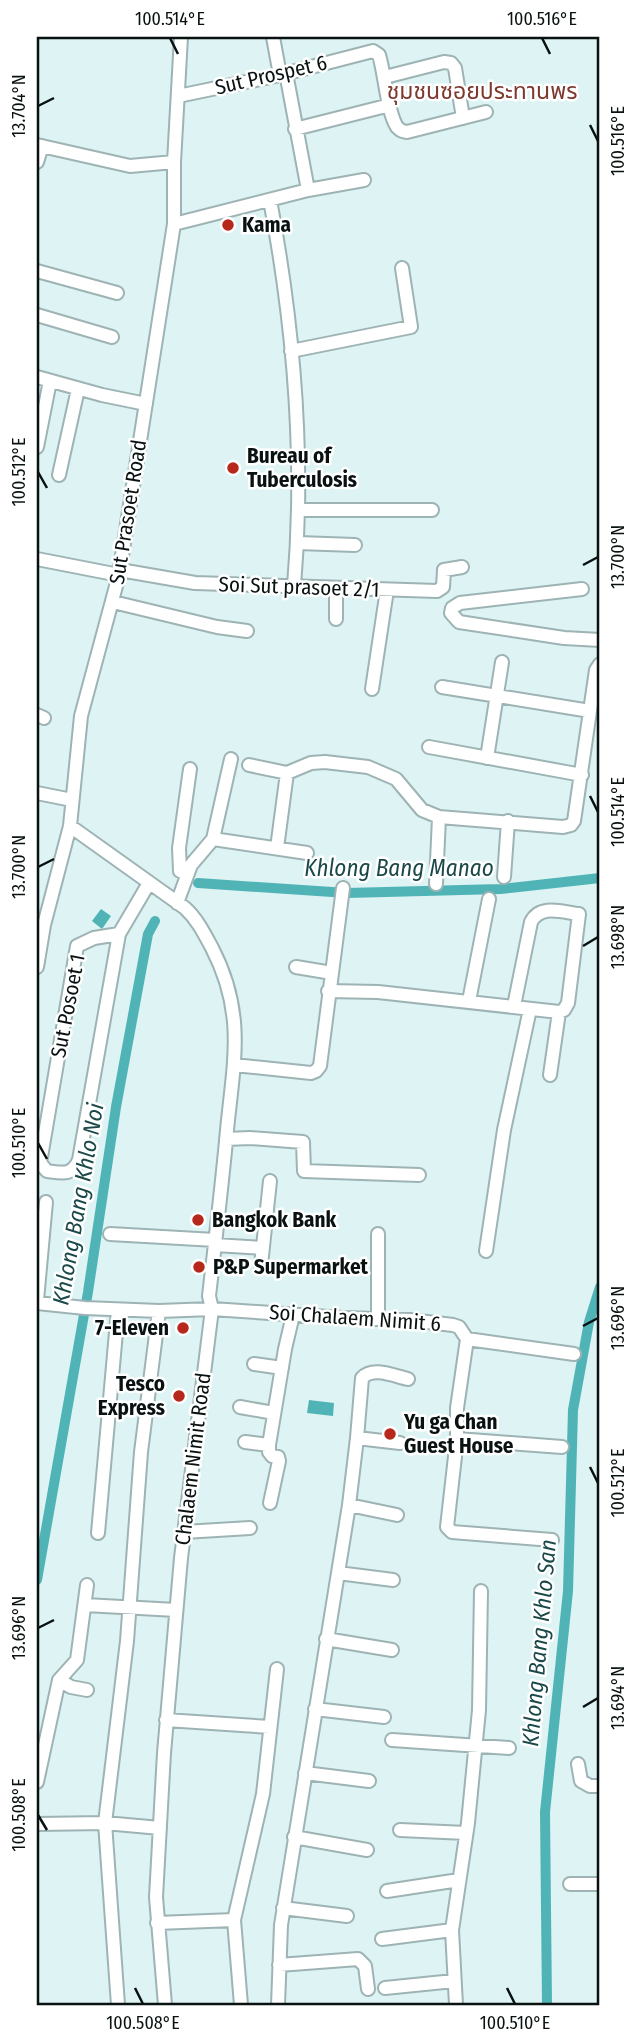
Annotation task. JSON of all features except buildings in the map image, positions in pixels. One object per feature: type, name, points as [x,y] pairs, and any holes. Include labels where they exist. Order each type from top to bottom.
[{"type":"street","name":"Sut Prasoet Road","points":[[37,967],[40,924],[70,825],[81,716],[119,572],[174,224],[174,162],[181,37]]},
{"type":"street","points":[[273,37],[308,190]]},
{"type":"street","name":"Sut Prospet 6","points":[[178,96],[283,74],[373,51],[379,55],[385,77]]},
{"type":"street","points":[[463,118],[451,63],[444,62],[385,77],[396,126],[401,130],[407,132],[463,118],[486,112]]},
{"type":"street","points":[[295,129],[390,105]]},
{"type":"street","points":[[37,162],[39,145],[130,166],[174,162]]},
{"type":"street","points":[[174,224],[308,190],[365,180]]},
{"type":"street","points":[[270,200],[280,252],[291,351],[299,510],[294,586]]},
{"type":"street","points":[[291,351],[411,327],[402,268]]},
{"type":"street","points":[[37,271],[117,293]]},
{"type":"street","points":[[37,315],[112,337]]},
{"type":"street","points":[[37,377],[146,404]]},
{"type":"street","points":[[37,447],[50,381]]},
{"type":"street","points":[[58,475],[78,388]]},
{"type":"street","points":[[299,510],[432,510]]},
{"type":"street","points":[[298,543],[355,545]]},
{"type":"street","name":"Soi Sut prasoet 2/1","points":[[37,559],[195,583],[387,590],[440,590],[443,585],[443,571],[461,567]]},
{"type":"street","points":[[336,588],[336,619]]},
{"type":"street","points":[[582,589],[460,603],[452,608],[451,613],[459,622],[564,638],[600,640]]},
{"type":"street","points":[[372,689],[387,590]]},
{"type":"street","points":[[113,602],[217,627],[247,631]]},
{"type":"street","points":[[487,758],[502,662]]},
{"type":"street","points":[[248,765],[287,773],[324,762],[380,771],[396,779],[422,810],[439,817],[563,827],[571,825],[583,775],[590,711],[600,664]]},
{"type":"street","points":[[442,687],[590,711]]},
{"type":"street","points":[[429,747],[583,775]]},
{"type":"street","points":[[70,825],[177,903],[191,865],[213,839],[231,760]]},
{"type":"street","points":[[187,874],[180,871],[180,848],[190,769]]},
{"type":"street","points":[[277,848],[287,773]]},
{"type":"street","points":[[37,793],[72,800]]},
{"type":"street","points":[[436,884],[439,817]]},
{"type":"street","points":[[504,877],[508,821]]},
{"type":"street","points":[[213,839],[307,852]]},
{"type":"street","name":"Sut Posoet 1","points":[[119,934],[94,938],[77,946],[40,1163],[47,1171],[67,1174],[79,1160],[119,934],[149,883]]},
{"type":"street","points":[[234,1065],[311,1073],[320,1066],[343,894]]},
{"type":"street","points":[[469,1001],[489,900]]},
{"type":"street","name":"Chalaem Nimit Road","points":[[165,2005],[157,1923],[166,1720],[184,1532],[212,1309],[209,1296],[236,1030],[231,993],[221,965],[197,921],[177,903]]},
{"type":"street","points":[[328,991],[378,992],[559,1012],[564,1010],[568,1003],[579,914],[550,910],[539,911],[534,916],[514,1006]]},
{"type":"street","points":[[296,967],[331,973]]},
{"type":"street","points":[[486,1251],[504,1130],[530,1009]]},
{"type":"street","points":[[550,1075],[559,1012]]},
{"type":"street","points":[[226,1139],[303,1142],[304,1171],[419,1175]]},
{"type":"street","points":[[261,1265],[270,1181]]},
{"type":"street","points":[[37,1301],[46,1202]]},
{"type":"street","points":[[110,1234],[263,1248]]},
{"type":"street","points":[[377,1319],[378,1234]]},
{"type":"street","name":"Soi Chalaem Nimit 6","points":[[37,1301],[118,1310],[212,1309],[453,1325],[459,1327],[467,1339],[574,1354]]},
{"type":"street","points":[[98,1533],[118,1310]]},
{"type":"street","points":[[118,2005],[105,1823],[130,1607],[141,1452],[159,1311]]},
{"type":"street","points":[[270,1503],[279,1461],[278,1457],[269,1452],[293,1315]]},
{"type":"street","points":[[467,1339],[457,1408],[457,1439],[447,1527],[452,1532],[552,1540]]},
{"type":"street","points":[[254,1364],[282,1368]]},
{"type":"street","points":[[278,2005],[283,1908],[349,1505],[362,1378],[367,1373],[374,1372],[408,1379]]},
{"type":"street","points":[[240,1407],[274,1413]]},
{"type":"street","points":[[357,1438],[400,1443]]},
{"type":"street","points":[[457,1439],[562,1447]]},
{"type":"street","points":[[246,1442],[270,1445]]},
{"type":"street","points":[[349,1505],[397,1515]]},
{"type":"street","points":[[184,1532],[250,1528]]},
{"type":"street","points":[[338,1573],[393,1580]]},
{"type":"street","points":[[37,1782],[59,1680],[77,1660],[87,1584]]},
{"type":"street","points":[[456,2005],[452,1930],[466,1833],[480,1690],[481,1591]]},
{"type":"street","points":[[85,1605],[176,1610]]},
{"type":"street","points":[[326,1639],[393,1650]]},
{"type":"street","points":[[241,2005],[234,1920],[263,1794],[277,1669]]},
{"type":"street","points":[[59,1680],[71,1687],[87,1689]]},
{"type":"street","points":[[315,1709],[384,1717]]},
{"type":"street","points":[[166,1720],[270,1727]]},
{"type":"street","points":[[392,1740],[509,1748]]},
{"type":"street","points":[[578,1764],[581,1781],[590,1786],[600,1786]]},
{"type":"street","points":[[305,1773],[369,1781]]},
{"type":"street","points":[[37,1825],[105,1823],[160,1828]]},
{"type":"street","points":[[400,1830],[466,1833]]},
{"type":"street","points":[[295,1837],[367,1850]]},
{"type":"street","points":[[387,1891],[460,1880]]},
{"type":"street","points":[[570,1884],[600,1884]]},
{"type":"street","points":[[283,1908],[347,1916]]},
{"type":"street","points":[[157,1923],[234,1920]]},
{"type":"street","points":[[382,1939],[452,1930]]},
{"type":"street","points":[[279,1965],[358,1959],[366,1966],[368,1989]]},
{"type":"street","points":[[385,1988],[454,1981]]},
{"type":"water","points":[[101,909],[111,916],[102,929],[92,921]]},
{"type":"water","points":[[309,1400],[334,1403],[333,1416],[307,1413]]},
{"type":"waterway","name":"Khlong Bang Manao","points":[[198,883],[347,893],[501,889],[600,878]]},
{"type":"waterway","name":"Khlong Bang Khlo Noi","points":[[37,1580],[88,1292],[116,1107],[148,934],[155,921]]},
{"type":"waterway","name":"Khlong Bang Khlo San","points":[[547,2005],[545,1812],[568,1591],[573,1410],[589,1322],[600,1287]]},
{"type":"place","name":"Kama","points":[[228,225]]},
{"type":"place","name":"Bureau of Tuberculosis","points":[[233,468]]},
{"type":"place","name":"Bangkok Bank","points":[[198,1220]]},
{"type":"place","name":"P&P Supermarket","points":[[199,1267]]},
{"type":"place","name":"7-Eleven","points":[[183,1328]]},
{"type":"place","name":"Tesco Express","points":[[179,1396]]},
{"type":"place","name":"Yu ga Chan Guest House","points":[[390,1434]]},
{"type":"district","name":"ชุมชนซอยประทานพร","points":[[482,91]]}]
